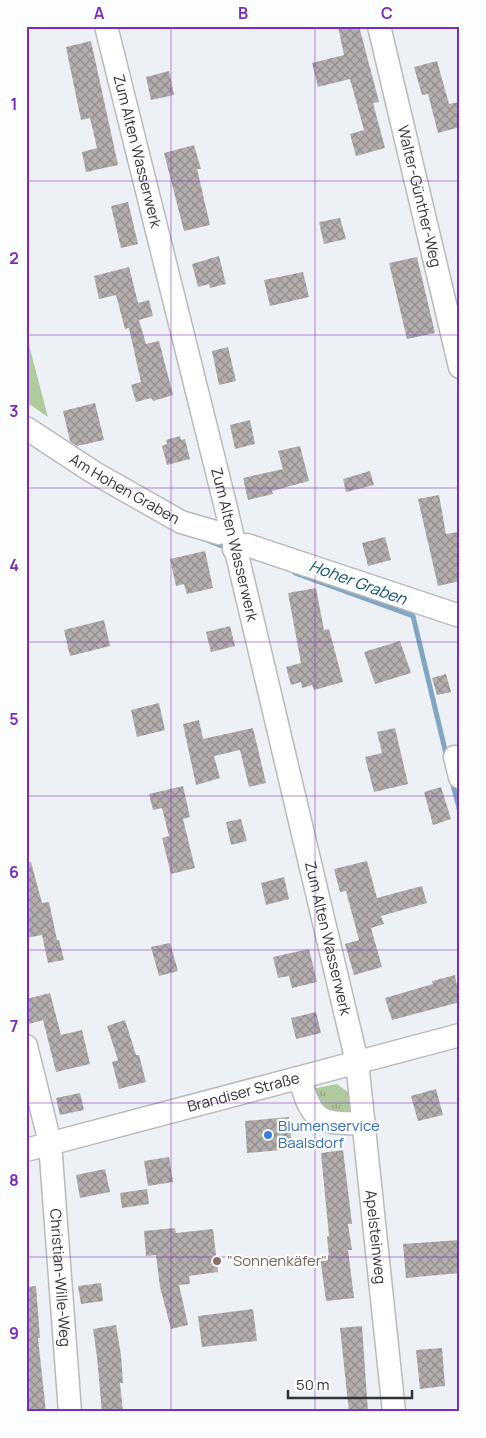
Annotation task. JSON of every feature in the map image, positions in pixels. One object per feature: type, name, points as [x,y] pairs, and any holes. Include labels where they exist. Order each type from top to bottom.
[{"type":"street","name":"Zum Alten Wasserwerk","points":[[106,26],[232,539],[356,1062]]},
{"type":"street","name":"Walter-Günther-Weg","points":[[379,26],[460,367]]},
{"type":"street","name":"Am Hohen Graben","points":[[26,428],[93,472],[181,522],[219,533],[247,545],[460,616]]},
{"type":"street","name":"Brandiser Straße","points":[[26,1150],[460,1035]]},
{"type":"street","name":"Christian-Wille-Weg","points":[[26,1046],[50,1144],[70,1412]]},
{"type":"street","name":"Apelsteinweg","points":[[356,1062],[394,1412]]},
{"type":"street","points":[[300,1078],[306,1101],[315,1115],[338,1124],[364,1123]]},
{"type":"green space","points":[[26,334],[48,417],[26,402]]},
{"type":"green space","points":[[337,1084],[349,1093],[352,1114],[327,1108],[311,1089]]},
{"type":"building","points":[[338,26],[359,26],[379,102],[373,103],[385,148],[356,156],[350,134],[364,130],[350,79],[318,87],[312,63],[344,55]]},
{"type":"building","points":[[91,41],[118,165],[86,172],[82,152],[97,148],[90,118],[81,120],[66,47]]},
{"type":"building","points":[[437,61],[449,104],[460,102],[460,127],[438,133],[428,94],[422,95],[414,67]]},
{"type":"building","points":[[169,71],[174,95],[151,100],[146,77]]},
{"type":"building","points":[[194,145],[201,169],[197,169],[210,225],[184,231],[164,153]]},
{"type":"building","points":[[128,202],[138,244],[121,248],[111,206]]},
{"type":"building","points":[[340,218],[346,239],[324,244],[319,222]]},
{"type":"building","points":[[219,256],[226,284],[210,288],[209,284],[198,287],[192,264]]},
{"type":"building","points":[[417,257],[435,333],[407,339],[389,263]]},
{"type":"building","points":[[129,267],[138,303],[149,300],[153,316],[139,320],[146,344],[159,341],[173,395],[153,401],[151,398],[136,402],[131,385],[141,382],[129,328],[125,329],[116,295],[99,299],[94,276]]},
{"type":"building","points":[[303,272],[309,297],[270,306],[264,280]]},
{"type":"building","points":[[228,347],[236,381],[219,385],[212,351]]},
{"type":"building","points":[[95,403],[104,440],[77,446],[70,441],[63,411]]},
{"type":"building","points":[[250,420],[255,444],[235,449],[230,425]]},
{"type":"building","points":[[180,436],[181,440],[185,439],[190,459],[167,465],[162,446],[167,444],[166,440]]},
{"type":"building","points":[[300,446],[309,481],[272,491],[273,494],[248,500],[243,478],[283,469],[278,451]]},
{"type":"building","points":[[370,471],[374,485],[346,492],[343,479]]},
{"type":"building","points":[[439,495],[446,534],[458,532],[460,581],[438,586],[418,499]]},
{"type":"building","points":[[385,537],[391,560],[368,566],[362,543]]},
{"type":"building","points":[[205,551],[213,588],[187,594],[184,584],[176,586],[170,559]]},
{"type":"building","points":[[316,588],[324,630],[329,629],[343,682],[314,690],[312,685],[302,688],[301,682],[291,685],[286,667],[301,663],[288,593]]},
{"type":"building","points":[[104,620],[110,646],[70,656],[64,630]]},
{"type":"building","points":[[230,626],[235,646],[211,652],[206,632]]},
{"type":"building","points":[[400,641],[411,673],[375,684],[364,652]]},
{"type":"building","points":[[446,674],[451,692],[437,695],[432,678]]},
{"type":"building","points":[[159,703],[165,730],[137,737],[131,710]]},
{"type":"building","points":[[199,720],[203,739],[253,728],[266,783],[249,787],[240,750],[214,756],[220,778],[196,785],[183,724]]},
{"type":"building","points":[[395,728],[408,784],[374,792],[365,757],[382,753],[377,732]]},
{"type":"building","points":[[183,786],[190,817],[183,819],[195,868],[171,874],[162,838],[169,836],[162,808],[153,810],[149,794]]},
{"type":"building","points":[[441,787],[451,819],[433,825],[424,792]]},
{"type":"building","points":[[241,819],[247,841],[231,845],[226,822]]},
{"type":"building","points":[[367,861],[377,898],[422,886],[427,903],[381,916],[384,924],[371,928],[382,967],[354,975],[345,944],[359,940],[346,891],[340,892],[334,869]]},
{"type":"building","points":[[26,862],[31,862],[42,903],[49,902],[57,940],[59,940],[64,960],[48,963],[42,935],[26,938]]},
{"type":"building","points":[[284,877],[289,899],[266,905],[261,883]]},
{"type":"building","points":[[170,943],[178,971],[159,976],[151,947]]},
{"type":"building","points":[[309,949],[317,982],[292,988],[289,976],[278,978],[273,957]]},
{"type":"building","points":[[455,975],[460,1002],[392,1020],[385,998],[433,984],[432,981]]},
{"type":"building","points":[[50,993],[61,1035],[82,1030],[90,1064],[56,1072],[43,1020],[29,1024],[26,1014],[26,999]]},
{"type":"building","points":[[316,1012],[321,1033],[296,1039],[291,1018]]},
{"type":"building","points":[[125,1020],[136,1055],[139,1055],[146,1082],[119,1089],[112,1062],[118,1060],[107,1026]]},
{"type":"building","points":[[436,1089],[443,1115],[418,1121],[411,1096]]},
{"type":"building","points":[[80,1093],[84,1110],[60,1115],[56,1098]]},
{"type":"building","name":"Blumenservice Baalsdorf","points":[[289,1117],[292,1149],[247,1153],[245,1121]]},
{"type":"building","points":[[343,1150],[352,1224],[348,1224],[352,1250],[348,1250],[354,1298],[326,1301],[320,1256],[329,1255],[327,1237],[329,1236],[321,1153]]},
{"type":"building","points":[[169,1157],[173,1182],[148,1186],[144,1161]]},
{"type":"building","points":[[105,1169],[110,1192],[80,1198],[76,1175]]},
{"type":"building","points":[[147,1189],[149,1204],[122,1208],[120,1193]]},
{"type":"building","points":[[175,1228],[176,1233],[213,1229],[218,1272],[189,1276],[190,1284],[179,1285],[188,1325],[171,1329],[160,1287],[156,1255],[146,1256],[144,1231]]},
{"type":"building","points":[[460,1240],[460,1273],[406,1278],[403,1244]]},
{"type":"building","points":[[101,1283],[103,1301],[81,1304],[78,1286]]},
{"type":"building","points":[[36,1286],[40,1338],[38,1338],[46,1412],[26,1412],[26,1287]]},
{"type":"building","points":[[253,1309],[257,1341],[202,1347],[198,1316]]},
{"type":"building","points":[[116,1325],[121,1355],[123,1383],[120,1383],[123,1412],[102,1412],[93,1329]]},
{"type":"building","points":[[362,1326],[368,1412],[349,1412],[340,1328]]},
{"type":"building","points":[[442,1348],[445,1386],[420,1389],[416,1350]]},
{"type":"waterway","name":"Hoher Graben","points":[[209,541],[222,546]]},
{"type":"waterway","name":"Hoher Graben","points":[[295,573],[413,616],[447,758]]},
{"type":"waterway","name":"Hoher Graben","points":[[452,781],[460,812]]},
{"type":"place","name":"Blumenservice Baalsdorf","points":[[268,1135]]},
{"type":"place","name":"\"Sonnenkäfer\"","points":[[217,1261]]}]
